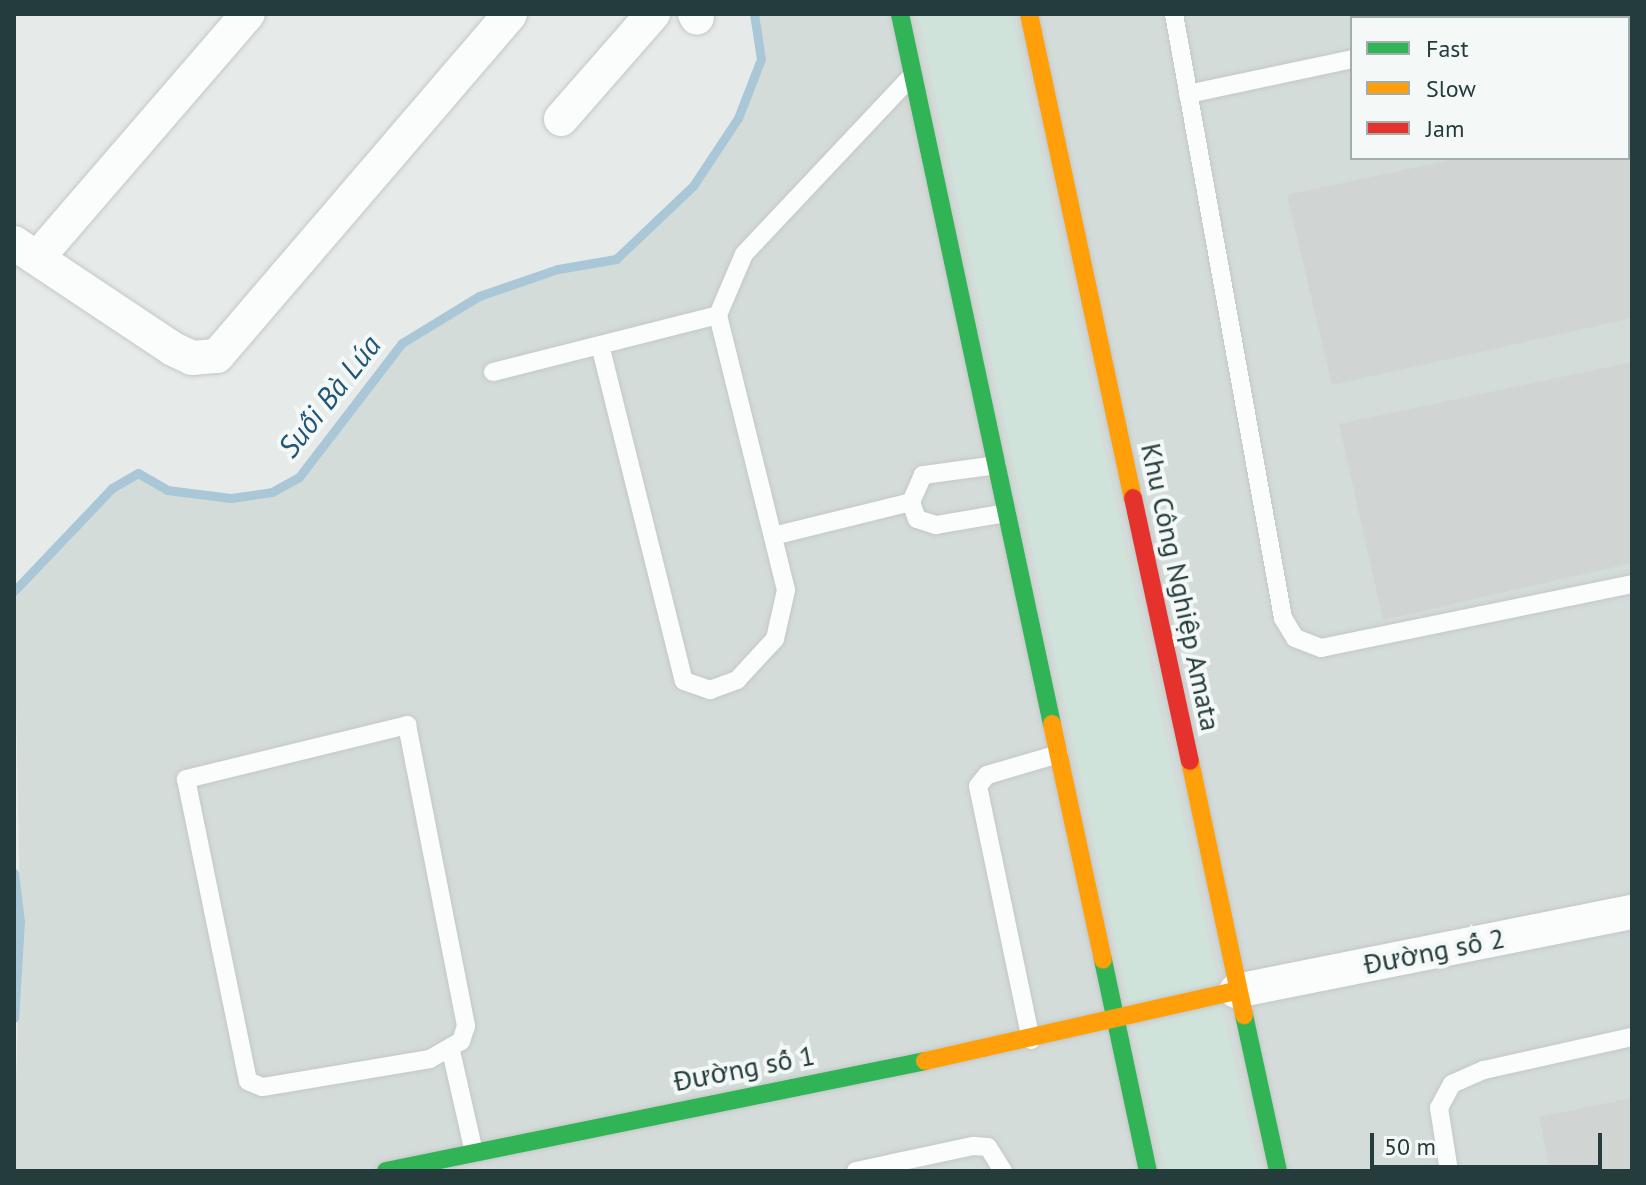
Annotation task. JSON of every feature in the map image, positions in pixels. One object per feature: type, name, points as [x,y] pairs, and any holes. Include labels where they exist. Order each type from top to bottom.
[{"type":"street","points":[[248,14],[26,250],[173,349],[192,358],[217,356],[510,14]]},
{"type":"street","points":[[561,119],[653,14]]},
{"type":"street","points":[[900,14],[1148,1171]]},
{"type":"street","name":"Khu Công Nghiệp Amata","points":[[1029,14],[1236,991],[1278,1171]]},
{"type":"street","name":"Đường số 2","points":[[1236,991],[1632,912]]},
{"type":"street","name":"Đường số 1","points":[[386,1171],[1114,1023],[1236,991]]},
{"type":"lane","points":[[1174,14],[1283,618],[1295,638],[1321,648],[1632,584]]},
{"type":"lane","points":[[1188,94],[1350,59]]},
{"type":"lane","points":[[601,349],[674,656],[684,681],[698,689],[737,680],[775,639],[786,590],[718,315],[744,254],[913,75]]},
{"type":"lane","points":[[493,372],[601,349],[718,315]]},
{"type":"lane","points":[[997,465],[923,475],[911,502],[917,519],[936,525],[1007,513]]},
{"type":"lane","points":[[773,536],[911,502]]},
{"type":"lane","points":[[451,1051],[262,1087],[248,1081],[186,779],[407,725],[466,1026],[451,1051],[474,1152]]},
{"type":"lane","points":[[1031,1040],[978,786],[987,775],[1059,754]]},
{"type":"lane","points":[[1449,1171],[1439,1108],[1452,1084],[1484,1070],[1632,1037]]},
{"type":"lane","points":[[508,1145],[515,1171]]},
{"type":"lane","points":[[856,1171],[973,1146],[988,1147],[1003,1171]]},
{"type":"shaded area","points":[[754,14],[1632,14],[1632,1171],[14,1171],[20,921],[14,591],[112,488],[138,473],[168,490],[231,498],[272,492],[299,477],[402,343],[479,296],[617,258],[693,186],[738,118],[761,59]]},
{"type":"green space","points":[[918,14],[1011,14],[1218,985],[1130,1009]]},
{"type":"green space","points":[[1221,1005],[1259,1171],[1166,1171],[1134,1029]]},
{"type":"building","points":[[1632,121],[1632,318],[1332,385],[1287,195],[1451,160],[1630,160]]},
{"type":"building","points":[[1632,362],[1632,563],[1383,620],[1339,424]]},
{"type":"building","points":[[1632,1098],[1632,1171],[1550,1171],[1539,1117]]},
{"type":"waterway","name":"Suối Bà Lúa","points":[[14,591],[112,488],[138,473],[167,490],[231,498],[272,492],[299,477],[402,343],[479,296],[558,269],[616,259],[693,186],[738,118],[761,59],[754,14]]},
{"type":"waterway","name":"Suối Bà Lúa","points":[[14,873],[20,921],[14,1018]]},
{"type":"traffic: fast","points":[[900,14],[1052,724]]},
{"type":"traffic: fast","points":[[1103,960],[1148,1171]]},
{"type":"traffic: fast","points":[[1244,1015],[1278,1171]]},
{"type":"traffic: fast","points":[[386,1171],[925,1061]]},
{"type":"traffic: slow","points":[[1029,14],[1133,498]]},
{"type":"traffic: slow","points":[[1052,724],[1103,960]]},
{"type":"traffic: slow","points":[[1190,761],[1244,1015]]},
{"type":"traffic: slow","points":[[925,1061],[1236,991]]},
{"type":"traffic: jam","points":[[1133,498],[1190,761]]}]
